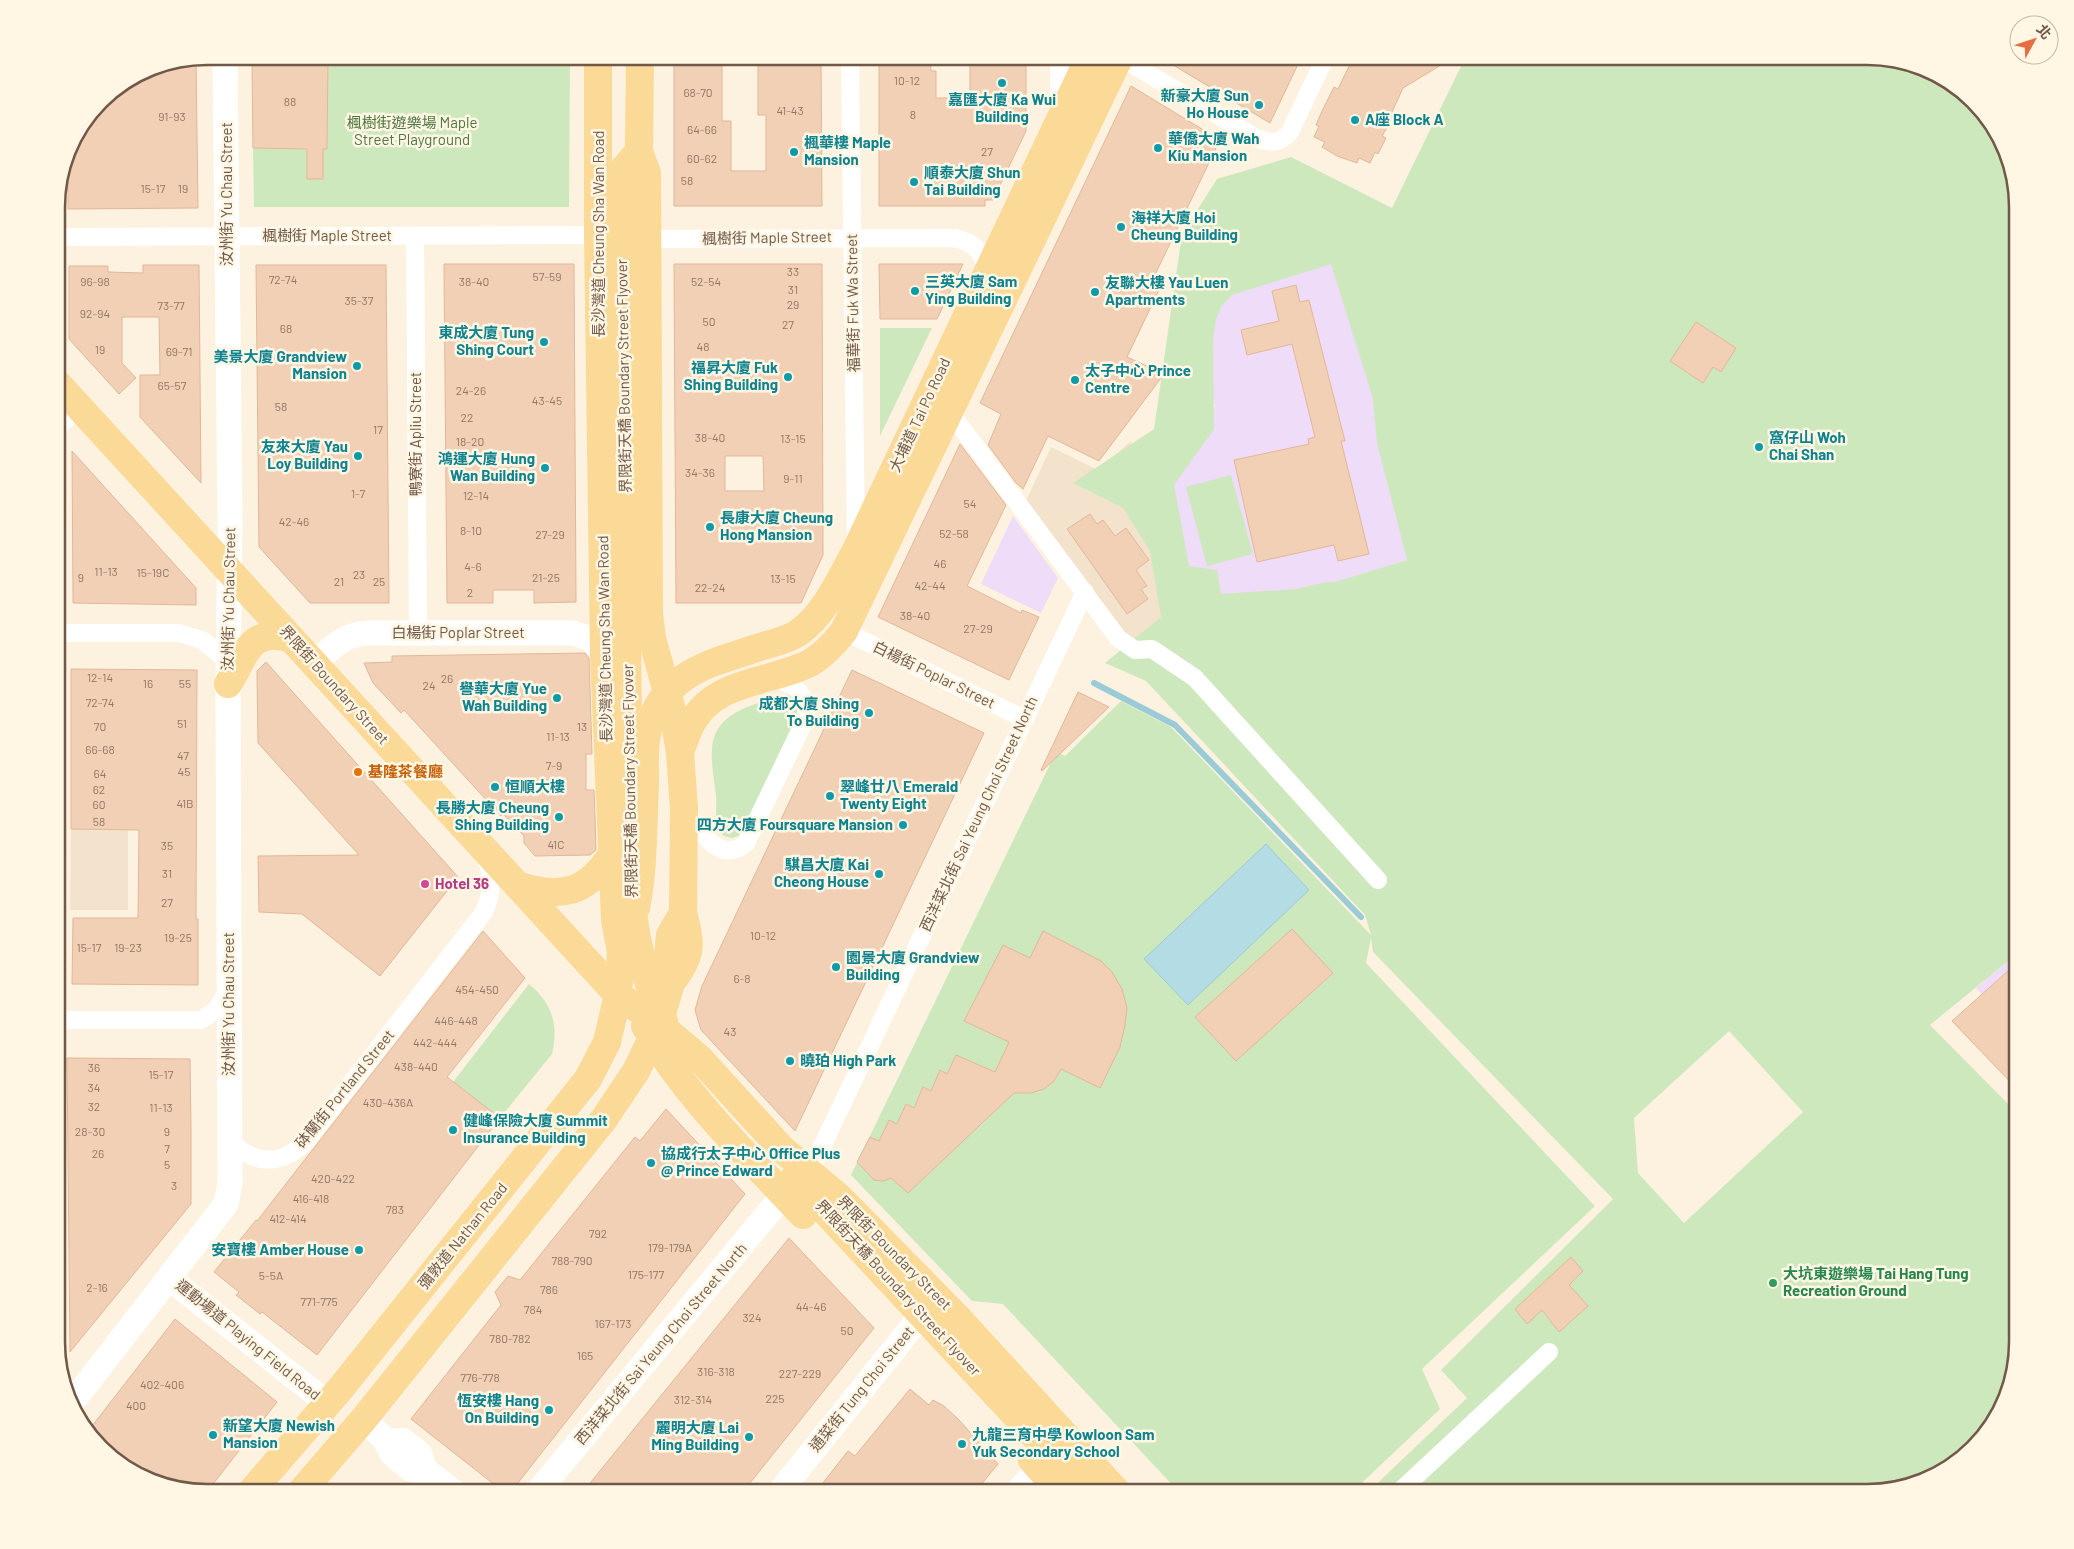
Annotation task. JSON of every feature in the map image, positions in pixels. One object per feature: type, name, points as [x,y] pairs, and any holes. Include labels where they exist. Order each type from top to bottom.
[{"type":"main road","name":"長沙灣道 Cheung Sha Wan Road","points":[[598,65],[598,235],[604,654],[615,920],[621,952]]},
{"type":"main road","points":[[308,1484],[363,1420],[604,1119],[636,1071],[656,1032],[671,983],[681,970],[689,948],[690,940],[683,912],[684,809],[680,752],[667,692],[652,638],[649,614],[647,173],[630,161],[639,65]]},
{"type":"main road","name":"大埔道 Tai Po Road","points":[[667,692],[690,672],[796,634],[817,616],[826,604],[856,550],[1086,65]]},
{"type":"main road","name":"大埔道 Tai Po Road","points":[[680,752],[694,719],[710,702],[735,688],[794,670],[811,662],[834,644],[844,631],[1116,65]]},
{"type":"main road","name":"界限街天橋 Boundary Street Flyover","points":[[630,161],[629,848],[632,903],[638,940],[654,998],[677,1045],[717,1097],[906,1295],[1080,1484]]},
{"type":"main road","name":"界限街 Boundary Street","points":[[65,392],[485,851],[626,1001],[656,1032],[700,1059],[782,1149],[841,1198],[957,1317],[1110,1484]]},
{"type":"main road","points":[[228,673],[238,670],[245,652],[253,643],[267,636],[278,635],[290,638]]},
{"type":"main road","points":[[621,952],[632,931],[641,874],[646,742],[650,722],[659,703],[667,692]]},
{"type":"main road","points":[[517,885],[535,891],[553,893],[571,890],[588,883],[602,870],[612,854]]},
{"type":"main road","name":"彌敦道 Nathan Road","points":[[258,1484],[327,1403],[588,1079],[626,1001],[621,952]]},
{"type":"main road","name":"界限街 Boundary Street","points":[[656,1032],[674,1072],[700,1105],[911,1328],[1054,1484]]},
{"type":"street","name":"汝州街 Yu Chau Street","points":[[226,65],[230,1141]]},
{"type":"street","name":"福華街 Fuk Wa Street","points":[[850,65],[856,550]]},
{"type":"street","points":[[1059,65],[1059,119]]},
{"type":"street","points":[[1135,65],[1261,140],[1274,143],[1280,140],[1293,126],[1322,65]]},
{"type":"street","name":"楓樹街 Maple Street","points":[[65,237],[598,235]]},
{"type":"street","name":"鴨寮街 Apliu Street","points":[[415,236],[418,633]]},
{"type":"street","name":"楓樹街 Maple Street","points":[[647,239],[943,237],[971,243],[978,250],[986,266],[986,274]]},
{"type":"street","points":[[65,420],[79,407]]},
{"type":"street","points":[[950,412],[1118,638],[1135,650],[1152,650],[1195,678],[1378,880]]},
{"type":"street","name":"西洋菜北街 Sai Yeung Choi Street North","points":[[810,1172],[1084,592]]},
{"type":"street","name":"白楊街 Poplar Street","points":[[844,631],[1024,719]]},
{"type":"street","points":[[65,633],[179,633],[202,640],[228,673]]},
{"type":"street","name":"白楊街 Poplar Street","points":[[314,664],[339,640],[352,635],[574,633],[590,639],[604,654]]},
{"type":"street","points":[[684,809],[708,841],[722,850],[735,850],[750,838],[806,718],[804,699],[796,688],[786,682],[766,678]]},
{"type":"street","name":"砵蘭街 Portland Street","points":[[230,1141],[243,1154],[274,1160],[287,1157],[298,1150],[307,1140],[484,912],[490,898],[492,883],[485,851]]},
{"type":"street","points":[[65,1020],[201,1020],[216,1010],[229,989]]},
{"type":"street","points":[[76,1396],[226,1204],[230,1183],[230,1141]]},
{"type":"street","name":"西洋菜北街 Sai Yeung Choi Street North","points":[[545,1484],[784,1194]]},
{"type":"street","name":"運動場道 Playing Field Road","points":[[169,1278],[327,1403]]},
{"type":"street","name":"通菜街 Tung Choi Street","points":[[786,1484],[911,1328],[927,1312],[941,1311],[957,1317]]},
{"type":"street","points":[[1408,1484],[1549,1352]]},
{"type":"street","points":[[363,1420],[384,1438],[392,1454],[410,1469],[429,1472],[444,1484]]},
{"type":"street","points":[[1020,1484],[1037,1465]]},
{"type":"shaded area","points":[[1332,259],[1420,556],[1272,602],[1174,588],[1140,471],[1215,406],[1186,301]]},
{"type":"shaded area","points":[[1131,441],[1181,611],[1131,641],[1026,501],[1051,447],[1098,470]]},
{"type":"shaded area","points":[[1013,516],[1058,578],[1041,613],[981,584]]},
{"type":"shaded area","points":[[71,829],[128,830],[128,910],[70,910]]},
{"type":"shaded area","points":[[2009,960],[2009,1023],[1976,988]]},
{"type":"green space","name":"楓樹街遊樂場 Maple Street Playground","points":[[328,65],[570,65],[569,207],[254,207],[253,148],[327,149]]},
{"type":"green space","points":[[1462,65],[1886,66],[1913,73],[1930,80],[1953,94],[1980,121],[1994,144],[2004,170],[2008,188],[2009,207],[2009,960],[1930,1025],[2009,1105],[2009,1342],[2008,1361],[2004,1379],[1990,1413],[1974,1436],[1961,1449],[1930,1469],[1904,1479],[1886,1483],[1867,1484],[1376,1484],[1467,1398],[1441,1370],[1613,1199],[1373,952],[1371,938],[1366,963],[1595,1206],[1422,1369],[1440,1409],[1361,1484],[1172,1484],[1003,1304],[972,1301],[851,1175],[1056,752],[1065,756],[1121,701],[1171,727],[1371,935],[1365,915],[1146,681],[1105,663],[1161,617],[1150,551],[1123,508],[1073,483],[1154,429],[1182,234],[1217,179],[1291,157],[1392,208]],"holes":[[[1331,264],[1373,399],[1377,443],[1407,560],[1335,582],[1296,589],[1221,594],[1217,570],[1189,566],[1174,485],[1214,429],[1213,341],[1216,319],[1222,305],[1232,295]],[[1729,1031],[1803,1112],[1684,1223],[1638,1173],[1634,1118]]]},
{"type":"green space","points":[[880,328],[932,328],[880,436]]},
{"type":"green space","points":[[1231,475],[1253,554],[1207,566],[1186,487]]},
{"type":"green space","points":[[788,694],[791,695],[797,706],[798,715],[741,835],[732,838],[724,836],[718,828],[716,817],[712,755],[715,736],[721,725],[739,711]]},
{"type":"green space","points":[[529,984],[543,999],[552,1015],[555,1034],[552,1054],[500,1118],[453,1082]]},
{"type":"water","points":[[1266,844],[1309,890],[1188,1005],[1144,959]]},
{"type":"building","points":[[252,65],[328,65],[327,149],[323,149],[323,179],[307,179],[307,149],[253,148]]},
{"type":"building","points":[[674,65],[722,65],[722,121],[731,121],[731,171],[766,171],[766,115],[758,115],[758,65],[821,65],[822,206],[674,206]]},
{"type":"building","points":[[879,65],[931,65],[931,71],[936,71],[936,98],[970,98],[970,65],[1026,65],[1026,131],[993,200],[985,200],[985,206],[879,206]]},
{"type":"building","name":"新豪大廈 Sun Ho House","points":[[1173,65],[1298,65],[1270,123]]},
{"type":"building","name":"A座 Block A","points":[[1350,65],[1441,65],[1403,88],[1391,114],[1394,116],[1382,136],[1386,138],[1378,154],[1375,152],[1370,163],[1359,158],[1357,163],[1337,156],[1322,147],[1325,142],[1314,137],[1319,126],[1316,125],[1334,87],[1338,89]]},
{"type":"building","points":[[196,66],[198,208],[68,209],[68,179],[70,170],[80,144],[94,121],[113,100],[136,84],[170,70]]},
{"type":"building","points":[[1131,86],[1220,140],[1150,285],[1159,290],[1127,357],[1164,374],[1099,461],[1048,436],[1023,489],[1016,483],[988,445],[1001,414],[980,403]]},
{"type":"building","points":[[444,264],[574,264],[576,602],[534,603],[534,590],[493,590],[493,603],[447,603]]},
{"type":"building","points":[[674,264],[822,264],[823,555],[801,603],[676,603]],"holes":[[[725,456],[763,456],[764,491],[725,491]]]},
{"type":"building","name":"三英大廈 Sam Ying Building","points":[[879,264],[963,264],[937,319],[880,319]]},
{"type":"building","points":[[143,265],[199,265],[201,483],[140,417],[140,375],[160,375],[159,317],[122,317],[122,363],[136,378],[119,394],[69,339],[69,266],[108,266],[108,272],[143,273]]},
{"type":"building","points":[[256,265],[386,265],[389,603],[310,603],[259,547]]},
{"type":"building","points":[[1296,285],[1300,302],[1309,300],[1345,441],[1341,441],[1369,554],[1338,561],[1334,545],[1257,562],[1234,460],[1309,444],[1308,439],[1315,437],[1292,344],[1247,355],[1241,330],[1279,321],[1272,291]]},
{"type":"building","points":[[1696,322],[1736,348],[1721,372],[1713,367],[1703,383],[1670,361]]},
{"type":"building","points":[[960,444],[1006,505],[967,586],[1021,613],[1022,610],[1039,617],[1009,680],[878,617]]},
{"type":"building","points":[[72,451],[196,588],[196,605],[73,603]]},
{"type":"building","points":[[1090,514],[1097,524],[1103,520],[1115,536],[1126,528],[1149,560],[1136,570],[1147,586],[1141,589],[1148,599],[1127,614],[1067,529]]},
{"type":"building","points":[[585,653],[589,658],[592,754],[586,754],[586,790],[594,790],[596,850],[590,855],[535,856],[524,843],[524,836],[503,814],[501,816],[404,710],[401,713],[373,683],[364,663],[392,662],[392,656]]},
{"type":"building","points":[[266,662],[458,877],[380,976],[302,914],[259,912],[258,856],[359,855],[258,743],[257,671]]},
{"type":"building","points":[[71,669],[197,670],[196,919],[198,919],[198,985],[72,984],[73,918],[138,918],[139,830],[71,829]]},
{"type":"building","points":[[852,670],[984,733],[795,1131],[701,1030],[695,1010],[702,986]]},
{"type":"building","points":[[1078,692],[1109,707],[1042,771],[1041,770]]},
{"type":"building","points":[[1292,929],[1333,973],[1236,1061],[1195,1017]]},
{"type":"building","points":[[483,931],[525,978],[447,1077],[500,1118],[317,1355],[262,1312],[260,1314],[236,1295],[239,1292],[214,1272],[257,1221]]},
{"type":"building","points":[[1043,931],[1101,961],[1112,972],[1122,989],[1127,1008],[1125,1025],[1120,1047],[1100,1088],[1061,1069],[1054,1081],[1044,1089],[1031,1093],[1014,1093],[908,1193],[891,1178],[883,1181],[874,1180],[857,1162],[870,1137],[879,1141],[889,1120],[897,1124],[906,1104],[914,1108],[923,1087],[931,1091],[940,1070],[947,1074],[956,1055],[995,1072],[1009,1042],[964,1021],[1003,945],[1030,958]]},
{"type":"building","points":[[2009,970],[2009,1081],[1952,1021]]},
{"type":"building","points":[[67,1058],[190,1059],[191,1129],[191,1204],[70,1352]]},
{"type":"building","points":[[666,1109],[745,1194],[517,1484],[494,1484],[411,1419],[501,1305],[495,1292],[508,1276],[520,1280],[635,1137],[640,1141]]},
{"type":"building","points":[[789,1238],[874,1328],[749,1484],[589,1484]]},
{"type":"building","points":[[1571,1257],[1583,1271],[1569,1285],[1588,1306],[1559,1332],[1542,1310],[1527,1324],[1515,1309]]},
{"type":"building","points":[[175,1319],[277,1402],[213,1484],[188,1483],[170,1479],[144,1469],[121,1455],[92,1426]]},
{"type":"building","points":[[910,1389],[929,1405],[933,1400],[944,1406],[998,1464],[981,1484],[822,1484],[848,1451],[855,1456]]},
{"type":"waterway","points":[[1094,683],[1175,725],[1361,917]]},
{"type":"place","name":"嘉匯大廈 Ka Wui Building","points":[[1002,83]]},
{"type":"place","name":"新豪大廈 Sun Ho House","points":[[1259,105]]},
{"type":"place","name":"A座 Block A","points":[[1355,120]]},
{"type":"place","name":"華僑大廈 Wah Kiu Mansion","points":[[1158,148]]},
{"type":"place","name":"楓華樓 Maple Mansion","points":[[794,152]]},
{"type":"place","name":"順泰大廈 Shun Tai Building","points":[[914,182]]},
{"type":"place","name":"海祥大廈 Hoi Cheung Building","points":[[1121,227]]},
{"type":"place","name":"三英大廈 Sam Ying Building","points":[[915,291]]},
{"type":"place","name":"友聯大樓 Yau Luen Apartments","points":[[1095,292]]},
{"type":"place","name":"東成大廈 Tung Shing Court","points":[[544,342]]},
{"type":"place","name":"美景大廈 Grandview Mansion","points":[[357,366]]},
{"type":"place","name":"福昇大廈 Fuk Shing Building","points":[[788,377]]},
{"type":"place","name":"太子中心 Prince Centre","points":[[1075,380]]},
{"type":"place","name":"窩仔山 Woh Chai Shan","points":[[1759,447]]},
{"type":"place","name":"友來大廈 Yau Loy Building","points":[[358,456]]},
{"type":"place","name":"鴻運大廈 Hung Wan Building","points":[[545,468]]},
{"type":"place","name":"長康大廈 Cheung Hong Mansion","points":[[710,527]]},
{"type":"place","name":"譽華大廈 Yue Wah Building","points":[[557,698]]},
{"type":"place","name":"成都大廈 Shing To Building","points":[[869,713]]},
{"type":"place","name":"基隆茶餐廳","points":[[358,772]]},
{"type":"place","name":"恒順大樓","points":[[495,787]]},
{"type":"place","name":"翠峰廿八 Emerald Twenty Eight","points":[[830,796]]},
{"type":"place","name":"長勝大廈 Cheung Shing Building","points":[[559,817]]},
{"type":"place","name":"四方大廈 Foursquare Mansion","points":[[903,825]]},
{"type":"place","name":"騏昌大廈 Kai Cheong House","points":[[879,874]]},
{"type":"place","name":"Hotel 36","points":[[425,884]]},
{"type":"place","name":"園景大廈 Grandview Building","points":[[836,967]]},
{"type":"place","name":"曉珀 High Park","points":[[790,1061]]},
{"type":"place","name":"健峰保險大廈 Summit Insurance Building","points":[[453,1130]]},
{"type":"place","name":"協成行太子中心 Office Plus @ Prince Edward","points":[[651,1163]]},
{"type":"place","name":"安寶樓 Amber House","points":[[359,1250]]},
{"type":"place","name":"大坑東遊樂場 Tai Hang Tung Recreation Ground","points":[[1773,1283]]},
{"type":"place","name":"恆安樓 Hang On Building","points":[[549,1410]]},
{"type":"place","name":"新望大廈 Newish Mansion","points":[[213,1435]]},
{"type":"place","name":"麗明大廈 Lai Ming Building","points":[[749,1437]]},
{"type":"place","name":"九龍三育中學 Kowloon Sam Yuk Secondary School","points":[[962,1444]]}]
